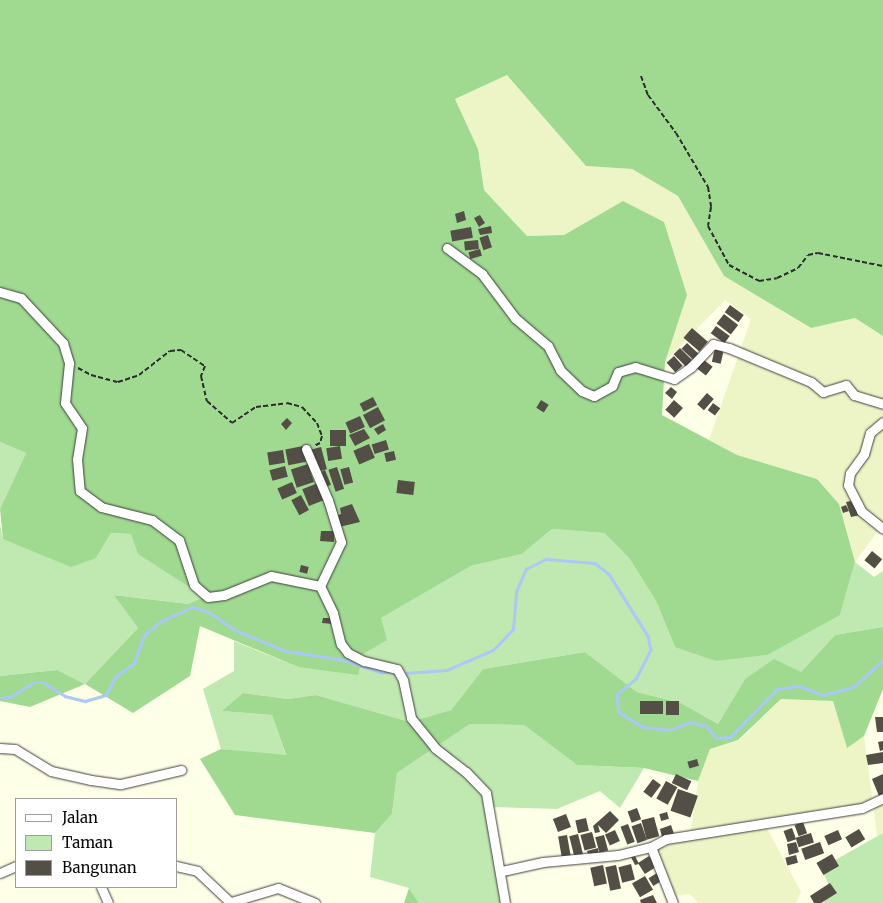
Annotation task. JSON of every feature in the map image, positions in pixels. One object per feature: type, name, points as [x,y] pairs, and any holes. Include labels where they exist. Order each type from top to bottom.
[{"type":"street","points":[[447,248],[482,274],[515,318],[548,346],[560,370],[582,391],[594,396],[612,386],[618,372],[636,367],[674,379],[691,367],[713,344],[730,348],[811,382],[823,392],[846,385],[854,395],[883,404]]},
{"type":"street","points":[[0,292],[21,298],[63,343],[69,363],[65,404],[82,428],[77,459],[80,490],[101,507],[152,520],[179,540],[194,585],[208,597],[224,595],[271,576],[320,586]]},
{"type":"street","points":[[883,422],[870,433],[864,454],[850,473],[848,485],[861,512],[883,529]]},
{"type":"street","points":[[306,449],[328,500],[341,542],[320,586]]},
{"type":"street","points":[[320,586],[333,612],[341,644],[348,653],[364,661],[397,669],[404,680],[411,718],[435,748],[466,772],[486,793],[488,818],[502,871],[505,903]]},
{"type":"street","points":[[0,748],[15,749],[51,771],[91,780],[121,784],[181,770]]},
{"type":"street","points":[[502,871],[543,862],[618,855],[651,847],[666,839],[689,834],[862,808],[883,798]]},
{"type":"street","points":[[651,847],[673,903]]},
{"type":"street","points":[[0,873],[15,866]]},
{"type":"street","points":[[178,866],[197,871],[231,903],[278,888],[315,903]]},
{"type":"street","points":[[101,888],[108,903]]},
{"type":"path","points":[[642,76],[648,95],[676,133],[708,187],[711,206],[708,226],[729,265],[758,281],[777,278],[798,268],[808,255],[818,253],[883,266]]},
{"type":"path","points":[[69,363],[91,376],[118,382],[139,375],[170,351],[181,350],[205,366],[201,376],[207,401],[232,422],[256,407],[287,403],[302,407],[317,423],[322,436],[320,443],[306,449]]},
{"type":"green space","points":[[0,0],[883,0],[883,336],[855,318],[811,328],[724,276],[678,196],[632,169],[586,166],[507,75],[455,99],[478,149],[484,190],[527,236],[564,235],[623,201],[664,222],[687,295],[665,362],[662,415],[737,455],[817,479],[839,504],[855,562],[840,615],[767,655],[716,661],[675,647],[656,601],[629,558],[604,533],[552,529],[522,554],[471,566],[381,618],[387,640],[363,654],[358,675],[298,667],[200,626],[190,676],[133,713],[85,684],[138,628],[114,595],[188,604],[205,597],[138,554],[131,534],[111,533],[96,558],[71,567],[3,539],[0,509],[26,453],[0,442]]},
{"type":"green space","points":[[507,75],[586,166],[632,169],[678,196],[724,276],[810,328],[855,318],[883,336],[883,524],[855,562],[839,504],[817,479],[737,455],[709,440],[751,319],[725,300],[665,362],[687,295],[623,201],[564,235],[527,236],[484,190],[478,149],[455,99]]},
{"type":"green space","points":[[0,442],[26,453],[0,509]]},
{"type":"green space","points":[[0,524],[3,539],[96,558],[111,533],[131,534],[206,598],[188,604],[115,595],[138,628],[85,684],[57,670],[0,676]]},
{"type":"green space","points":[[552,529],[604,533],[629,558],[656,601],[675,647],[840,615],[855,562],[874,577],[883,571],[883,627],[835,635],[801,672],[745,679],[718,724],[681,703],[637,692],[585,652],[483,669],[451,710],[410,722],[316,695],[288,699],[243,693],[223,711],[272,715],[286,756],[221,749],[203,689],[234,671],[234,641],[298,667],[363,654],[381,618],[471,566],[522,554]]},
{"type":"green space","points":[[883,627],[883,689],[864,736],[847,748],[833,701],[781,699],[738,740],[710,749],[698,781],[644,768],[577,765],[524,725],[470,724],[397,773],[392,814],[375,833],[235,815],[200,759],[221,749],[286,755],[272,715],[222,711],[243,693],[288,699],[316,695],[410,722],[451,710],[483,669],[585,652],[637,692],[681,703],[718,724],[745,679],[774,659],[801,672],[835,635]]},
{"type":"green space","points":[[57,670],[85,684],[30,707],[0,701],[0,676]]},
{"type":"green space","points":[[781,699],[833,701],[847,747],[864,736],[873,803],[883,801],[883,833],[877,836],[873,804],[762,819],[801,892],[796,903],[698,903],[690,894],[674,896],[650,852],[690,836],[698,781],[710,749],[739,740]]},
{"type":"green space","points":[[470,724],[524,725],[577,765],[644,768],[620,808],[600,791],[557,809],[490,807],[510,903],[419,903],[409,888],[370,877],[375,833],[392,814],[397,773]]},
{"type":"green space","points":[[883,833],[883,903],[823,903],[831,889],[821,868]]},
{"type":"green space","points":[[409,888],[419,903],[404,903]]},
{"type":"building","points":[[464,211],[466,220],[457,223],[455,214]]},
{"type":"building","points":[[480,215],[485,223],[479,227],[474,218]]},
{"type":"building","points":[[491,226],[492,233],[480,235],[478,229]]},
{"type":"building","points":[[471,227],[473,238],[452,241],[450,231]]},
{"type":"building","points":[[488,235],[492,247],[483,250],[479,238]]},
{"type":"building","points":[[478,240],[479,249],[465,250],[464,241]]},
{"type":"building","points":[[480,249],[482,256],[470,259],[468,252]]},
{"type":"building","points":[[730,305],[744,315],[738,322],[725,312]]},
{"type":"building","points":[[724,314],[738,325],[731,335],[717,323]]},
{"type":"building","points":[[716,326],[730,336],[724,343],[711,333]]},
{"type":"building","points":[[692,328],[708,342],[699,352],[683,338]]},
{"type":"building","points":[[687,343],[700,355],[695,361],[682,349]]},
{"type":"building","points":[[680,348],[692,360],[686,366],[674,354]]},
{"type":"building","points":[[715,348],[724,350],[721,364],[712,362]]},
{"type":"building","points":[[674,356],[683,366],[675,372],[667,363]]},
{"type":"building","points":[[704,360],[713,367],[706,375],[697,369]]},
{"type":"building","points":[[671,387],[677,392],[672,399],[665,393]]},
{"type":"building","points":[[707,393],[714,399],[704,410],[697,404]]},
{"type":"building","points":[[373,397],[377,405],[364,412],[360,404]]},
{"type":"building","points":[[541,400],[549,405],[544,412],[536,408]]},
{"type":"building","points":[[674,400],[683,408],[674,418],[665,410]]},
{"type":"building","points":[[713,403],[720,408],[715,416],[708,410]]},
{"type":"building","points":[[378,407],[385,420],[370,428],[363,415]]},
{"type":"building","points":[[360,416],[365,427],[350,433],[345,423]]},
{"type":"building","points":[[287,418],[292,423],[286,430],[281,424]]},
{"type":"building","points":[[383,424],[386,430],[378,435],[374,429]]},
{"type":"building","points":[[364,429],[370,438],[355,446],[349,435]]},
{"type":"building","points":[[330,430],[346,430],[346,446],[330,446]]},
{"type":"building","points":[[386,440],[389,450],[375,454],[372,444]]},
{"type":"building","points":[[369,444],[375,458],[359,464],[353,451]]},
{"type":"building","points":[[303,446],[306,462],[288,465],[285,449]]},
{"type":"building","points":[[340,446],[342,459],[328,461],[326,448]]},
{"type":"building","points":[[321,447],[327,469],[314,473],[308,450]]},
{"type":"building","points":[[283,450],[285,463],[269,465],[267,453]]},
{"type":"building","points":[[394,451],[396,460],[386,462],[384,453]]},
{"type":"building","points":[[308,464],[314,482],[297,488],[291,470]]},
{"type":"building","points":[[285,466],[288,477],[272,481],[270,470]]},
{"type":"building","points":[[337,467],[344,489],[336,492],[328,470]]},
{"type":"building","points":[[349,467],[353,482],[344,485],[340,469]]},
{"type":"building","points":[[325,470],[331,485],[324,488],[318,473]]},
{"type":"building","points":[[398,480],[415,482],[413,495],[396,493]]},
{"type":"building","points":[[292,482],[297,493],[282,499],[277,489]]},
{"type":"building","points":[[318,483],[325,500],[309,506],[302,489]]},
{"type":"building","points":[[301,495],[309,510],[299,515],[291,500]]},
{"type":"building","points":[[856,500],[860,515],[851,517],[846,502]]},
{"type":"building","points":[[352,504],[360,522],[339,527],[336,516],[341,514],[340,508]]},
{"type":"building","points":[[846,505],[849,511],[843,513],[841,507]]},
{"type":"building","points":[[321,531],[334,531],[334,542],[320,541]]},
{"type":"building","points":[[872,551],[882,559],[875,569],[864,560]]},
{"type":"building","points":[[301,565],[309,567],[307,574],[299,572]]},
{"type":"building","points":[[323,618],[334,618],[333,624],[322,623]]},
{"type":"building","points":[[640,701],[663,701],[663,714],[640,714]]},
{"type":"building","points":[[666,701],[679,701],[679,715],[666,715]]},
{"type":"building","points":[[875,717],[883,717],[883,732],[877,732]]},
{"type":"building","points":[[883,741],[883,750],[880,751],[878,742]]},
{"type":"building","points":[[883,752],[883,763],[868,765],[866,755]]},
{"type":"building","points":[[697,759],[699,766],[689,768],[687,762]]},
{"type":"building","points":[[676,774],[691,781],[687,790],[672,783]]},
{"type":"building","points":[[883,774],[883,794],[879,796],[872,779]]},
{"type":"building","points":[[653,779],[661,785],[651,798],[643,792]]},
{"type":"building","points":[[666,781],[677,787],[668,805],[656,798]]},
{"type":"building","points":[[678,789],[698,796],[690,818],[671,811]]},
{"type":"building","points":[[637,808],[641,819],[632,823],[628,811]]},
{"type":"building","points":[[610,811],[619,820],[606,833],[598,825],[600,832],[595,833],[593,826]]},
{"type":"building","points":[[667,812],[669,819],[661,821],[659,814]]},
{"type":"building","points":[[566,814],[571,827],[558,832],[553,819]]},
{"type":"building","points":[[654,817],[659,836],[647,840],[641,820]]},
{"type":"building","points":[[586,818],[589,831],[578,833],[575,820]]},
{"type":"building","points":[[803,822],[807,833],[799,836],[795,825]]},
{"type":"building","points":[[641,823],[647,840],[637,843],[632,826]]},
{"type":"building","points":[[628,824],[635,842],[627,845],[621,827]]},
{"type":"building","points":[[671,825],[674,834],[662,837],[660,829]]},
{"type":"building","points":[[792,828],[796,839],[788,842],[784,831]]},
{"type":"building","points":[[859,829],[865,839],[851,848],[845,837]]},
{"type":"building","points":[[615,830],[620,841],[610,845],[605,834]]},
{"type":"building","points":[[838,830],[842,839],[828,845],[824,836]]},
{"type":"building","points":[[592,832],[596,847],[585,851],[580,835]]},
{"type":"building","points":[[811,833],[814,843],[799,847],[796,838]]},
{"type":"building","points":[[578,834],[583,854],[574,857],[569,836]]},
{"type":"building","points":[[567,835],[571,857],[562,858],[558,837]]},
{"type":"building","points":[[604,835],[608,850],[599,853],[595,837]]},
{"type":"building","points":[[796,842],[799,852],[789,855],[787,844]]},
{"type":"building","points":[[820,842],[824,853],[805,860],[801,849]]},
{"type":"building","points":[[598,848],[599,855],[589,857],[587,851]]},
{"type":"building","points":[[832,854],[839,866],[823,875],[816,863]]},
{"type":"building","points":[[796,855],[798,863],[787,865],[785,858]]},
{"type":"building","points":[[635,856],[639,864],[635,865],[631,857]]},
{"type":"building","points":[[649,856],[656,867],[645,874],[638,863]]},
{"type":"building","points":[[631,864],[635,880],[622,883],[618,867]]},
{"type":"building","points":[[603,865],[607,884],[594,886],[590,868]]},
{"type":"building","points":[[616,865],[621,888],[610,891],[605,867]]},
{"type":"building","points":[[657,873],[662,881],[653,886],[649,878]]},
{"type":"building","points":[[645,876],[653,890],[640,897],[632,884]]},
{"type":"building","points":[[830,883],[837,893],[821,903],[814,903],[810,896]]},
{"type":"building","points":[[653,895],[657,903],[641,903],[640,900]]},
{"type":"waterway","points":[[403,673],[447,670],[493,650],[513,629],[516,592],[526,569],[546,559],[595,563],[609,574],[648,636],[651,650],[636,679],[617,695],[619,712],[643,727],[670,730],[690,722],[707,726],[716,738],[730,737],[777,689],[799,686],[824,695],[855,686],[883,660]]},
{"type":"waterway","points":[[0,698],[10,697],[32,683],[45,683],[65,696],[85,701],[106,695],[115,677],[134,663],[144,635],[160,622],[192,607],[209,612],[235,630],[286,651],[345,660],[382,673],[397,673]]}]
